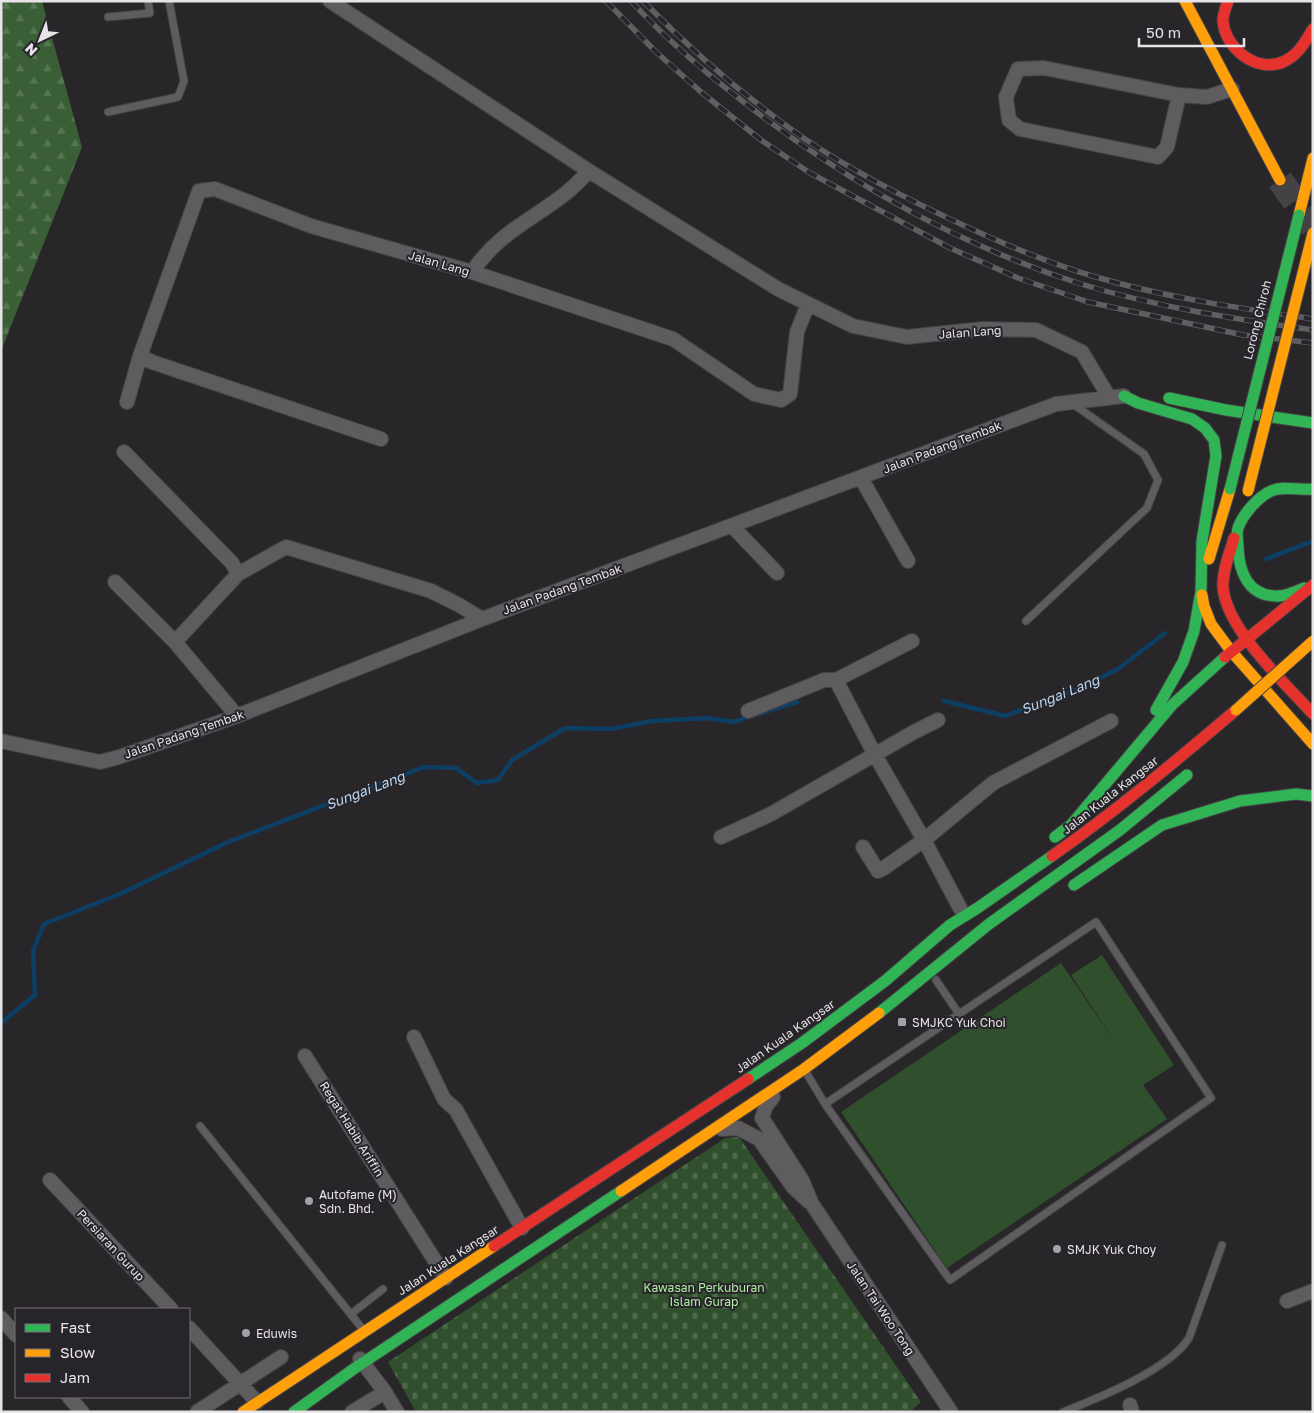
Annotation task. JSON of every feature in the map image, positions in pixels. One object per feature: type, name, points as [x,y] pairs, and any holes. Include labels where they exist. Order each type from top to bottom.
[{"type":"main road","points":[[1185,1],[1232,89],[1238,105],[1280,180]]},
{"type":"main road","points":[[1228,1],[1223,22],[1227,38],[1232,47],[1256,63],[1276,65],[1292,59],[1300,52],[1313,29]]},
{"type":"main road","points":[[1198,26],[1201,3]]},
{"type":"main road","name":"Lorong Chiroh","points":[[1201,591],[1205,571],[1230,489],[1313,158]]},
{"type":"main road","points":[[1313,233],[1248,491],[1226,565],[1223,588],[1228,611],[1246,639],[1313,714]]},
{"type":"main road","points":[[1124,396],[1139,394],[1156,396],[1189,401],[1226,410],[1313,423]]},
{"type":"main road","points":[[1124,396],[1138,403],[1192,419],[1205,428],[1214,440],[1216,456],[1202,541],[1201,591],[1194,631],[1183,662],[1136,746]]},
{"type":"main road","points":[[1313,489],[1274,490],[1262,496],[1255,502],[1238,528],[1239,565],[1242,576],[1250,586],[1271,596],[1286,595],[1313,585]]},
{"type":"main road","points":[[1045,844],[1071,825],[1172,705],[1231,651],[1313,585]]},
{"type":"main road","points":[[1201,591],[1211,624],[1231,651],[1313,744]]},
{"type":"main road","name":"Jalan Kuala Kangsar","points":[[243,1412],[802,1043],[885,981],[950,925],[1078,838],[1165,770],[1313,642]]},
{"type":"main road","points":[[1265,708],[1299,678]]},
{"type":"main road","points":[[294,1412],[363,1362],[804,1069],[875,1016],[988,924],[1120,830],[1194,769]]},
{"type":"main road","points":[[1066,890],[1162,825],[1240,801],[1296,794],[1313,796]]},
{"type":"main road","points":[[950,925],[960,908],[972,898]]},
{"type":"main road","points":[[875,1016],[936,980],[958,964]]},
{"type":"street","name":"Jalan Lang","points":[[330,1],[588,172],[778,289],[853,326],[908,337],[983,329],[1036,330],[1082,352],[1109,397]]},
{"type":"street","points":[[1179,95],[1167,147],[1158,157],[1020,129],[1009,120],[1006,97],[1018,69],[1044,68],[1179,95],[1207,97],[1232,89]]},
{"type":"street","points":[[472,272],[482,257],[507,234],[567,193],[588,172]]},
{"type":"street","name":"Jalan Lang","points":[[127,402],[140,356],[199,191],[215,189],[311,226],[472,272],[672,339],[754,394],[781,400],[790,394],[797,332],[808,304]]},
{"type":"street","points":[[140,356],[152,362],[381,440]]},
{"type":"street","name":"Jalan Padang Tembak","points":[[1,741],[100,762],[237,716],[482,619],[1056,404],[1124,396]]},
{"type":"street","points":[[124,452],[232,562],[238,574]]},
{"type":"street","points":[[861,478],[908,562]]},
{"type":"street","points":[[732,526],[777,573]]},
{"type":"street","points":[[175,642],[238,574],[286,547],[431,591],[459,604],[482,619]]},
{"type":"street","points":[[115,582],[175,642],[237,716]]},
{"type":"street","points":[[748,710],[824,680],[836,680],[912,641]]},
{"type":"street","points":[[836,680],[874,755],[924,840],[960,908]]},
{"type":"street","points":[[721,836],[771,814],[938,720]]},
{"type":"street","points":[[863,847],[878,871],[884,868],[924,840],[993,783],[1111,721]]},
{"type":"street","points":[[414,1037],[444,1099],[456,1110],[522,1228]]},
{"type":"street","name":"Regat Habib Ariffin","points":[[305,1056],[446,1278]]},
{"type":"street","name":"Jalan Tai Woo Tong","points":[[789,1079],[782,1090],[770,1099],[762,1118],[802,1180],[812,1204],[951,1412]]},
{"type":"street","name":"Jalan Tai Woo Tong","points":[[711,1130],[738,1128],[759,1139],[793,1187],[812,1204]]},
{"type":"street","name":"Persiaran Gurup","points":[[50,1180],[170,1308]]},
{"type":"street","points":[[1287,1301],[1313,1291]]},
{"type":"street","points":[[1,1318],[15,1334]]},
{"type":"street","points":[[190,1329],[258,1402]]},
{"type":"street","points":[[346,1343],[363,1362],[397,1412]]},
{"type":"street","points":[[197,1412],[281,1357]]},
{"type":"street","points":[[352,1412],[385,1392]]},
{"type":"street","points":[[70,1398],[82,1412]]},
{"type":"lane","points":[[108,16],[150,13],[148,1]]},
{"type":"lane","points":[[108,112],[178,96],[184,81],[169,1]]},
{"type":"lane","points":[[1026,621],[1147,508],[1158,480],[1144,454],[1069,402]]},
{"type":"lane","points":[[804,1069],[825,1104],[950,1280],[1211,1098],[1096,922],[825,1104]]},
{"type":"lane","points":[[936,980],[959,1014]]},
{"type":"lane","points":[[200,1126],[364,1331]]},
{"type":"lane","points":[[1063,1412],[1125,1385],[1154,1368],[1185,1344],[1189,1338],[1222,1245]]},
{"type":"lane","points":[[351,1314],[383,1289]]},
{"type":"green space","points":[[1,1],[42,1],[82,147],[1,351]]},
{"type":"green space","points":[[1102,955],[1174,1065],[1143,1085],[1167,1119],[947,1268],[841,1112],[1061,963],[1118,1046],[1071,975]]},
{"type":"green space","name":"Kawasan Perkuburan Islam Gurap","points":[[739,1137],[921,1402],[910,1412],[416,1412],[388,1362],[725,1138]]},
{"type":"waterway","name":"Sungai Lang","points":[[1266,559],[1313,541]]},
{"type":"waterway","name":"Sungai Lang","points":[[944,701],[1005,716],[1078,689],[1118,669],[1165,633]]},
{"type":"waterway","name":"Sungai Lang","points":[[1,1023],[35,995],[33,951],[44,924],[120,894],[228,842],[424,767],[456,768],[477,783],[498,780],[512,760],[565,728],[611,729],[652,721],[708,718],[733,722],[797,702]]},
{"type":"tunnel","points":[[1280,180],[1313,227]]},
{"type":"railway","points":[[606,1],[656,52],[701,92],[761,140],[810,173],[950,248],[1018,278],[1088,302],[1243,335],[1313,343]]},
{"type":"railway","points":[[631,1],[698,65],[726,89],[780,129],[819,157],[861,183],[946,229],[990,250],[1035,268],[1109,292],[1196,312],[1313,330]]},
{"type":"railway","points":[[643,1],[721,74],[762,108],[805,139],[863,175],[997,241],[1096,277],[1150,291],[1313,319]]},
{"type":"traffic: fast","points":[[1230,489],[1299,215]]},
{"type":"traffic: fast","points":[[1124,396],[1138,403],[1192,419],[1205,428],[1214,440],[1216,456],[1202,541],[1201,591],[1194,631],[1183,662],[1156,710]]},
{"type":"traffic: fast","points":[[1169,398],[1226,410],[1313,423]]},
{"type":"traffic: fast","points":[[1304,588],[1294,593],[1275,596],[1265,595],[1251,586],[1246,580],[1240,564],[1237,533],[1240,523],[1247,512],[1256,502],[1271,491],[1281,488],[1313,489]]},
{"type":"traffic: fast","points":[[1055,837],[1071,825],[1172,705],[1225,657]]},
{"type":"traffic: fast","points":[[879,1013],[989,924],[1120,830],[1187,775]]},
{"type":"traffic: fast","points":[[1074,885],[1162,825],[1240,801],[1296,794],[1313,796]]},
{"type":"traffic: fast","points":[[748,1079],[802,1043],[885,981],[950,925],[1052,856]]},
{"type":"traffic: fast","points":[[294,1412],[355,1368],[621,1191]]},
{"type":"traffic: slow","points":[[1185,1],[1280,180]]},
{"type":"traffic: slow","points":[[1299,215],[1313,158]]},
{"type":"traffic: slow","points":[[1248,491],[1313,233]]},
{"type":"traffic: slow","points":[[1209,559],[1230,489]]},
{"type":"traffic: slow","points":[[1202,595],[1211,624],[1231,651],[1313,744]]},
{"type":"traffic: slow","points":[[1236,710],[1313,641]]},
{"type":"traffic: slow","points":[[621,1191],[804,1069],[879,1013]]},
{"type":"traffic: slow","points":[[243,1412],[494,1246]]},
{"type":"traffic: jam","points":[[1228,1],[1223,20],[1229,40],[1236,49],[1254,62],[1275,64],[1285,61],[1298,51],[1313,29]]},
{"type":"traffic: jam","points":[[1234,538],[1223,581],[1227,603],[1234,620],[1259,655],[1313,714]]},
{"type":"traffic: jam","points":[[1225,657],[1313,585]]},
{"type":"traffic: jam","points":[[1052,856],[1146,785],[1236,710]]},
{"type":"traffic: jam","points":[[494,1246],[748,1079]]},
{"type":"place","name":"SMJKC Yuk Choi","points":[[902,1022]]},
{"type":"place","name":"Autofame (M) Sdn. Bhd.","points":[[309,1201]]},
{"type":"place","name":"SMJK Yuk Choy","points":[[1057,1249]]},
{"type":"place","name":"Eduwis","points":[[246,1333]]}]
